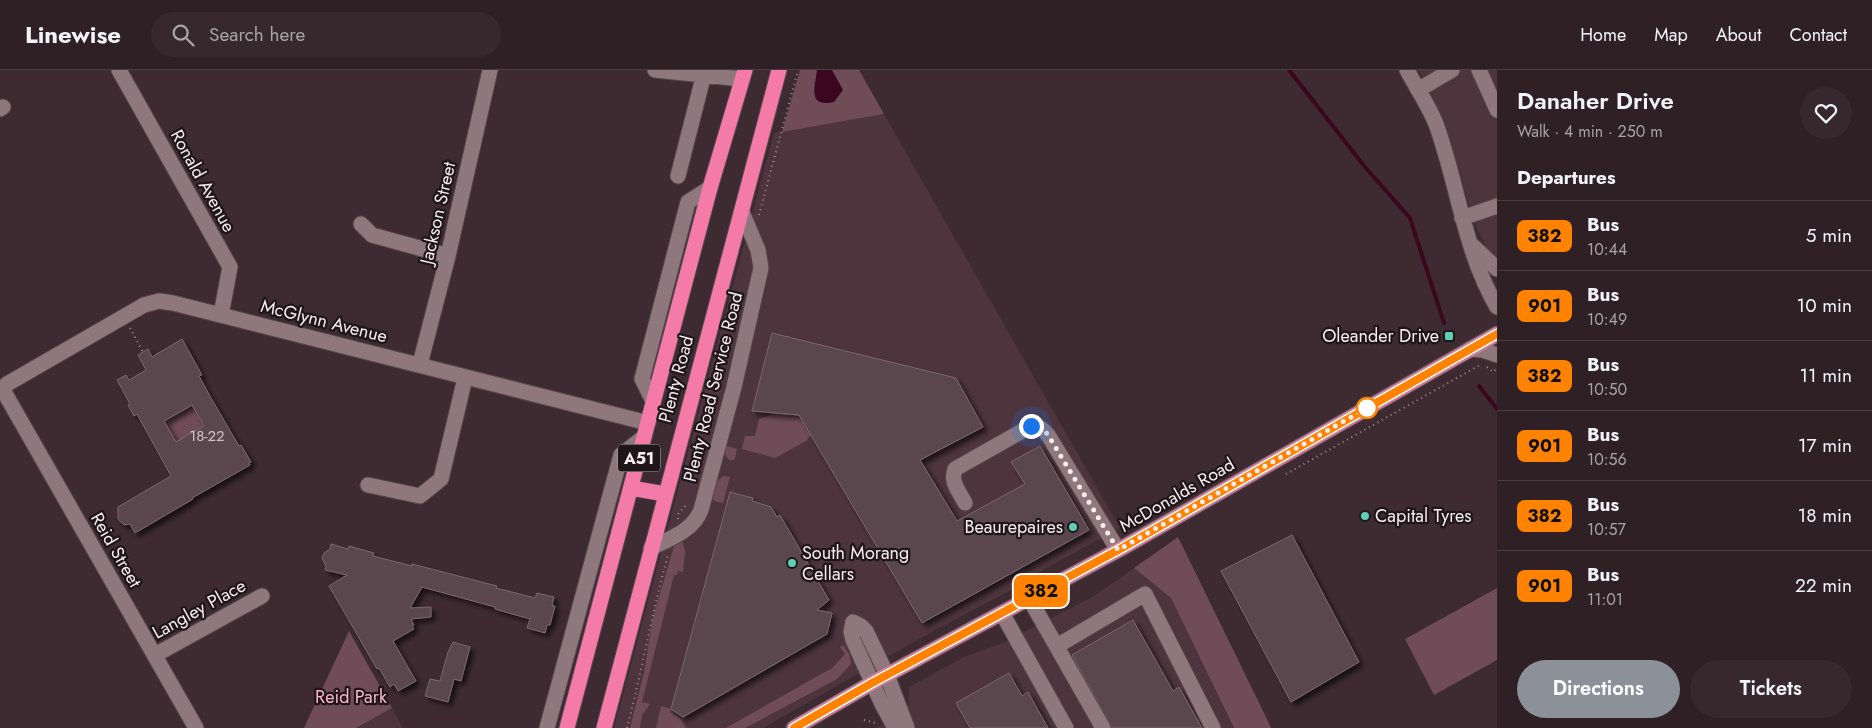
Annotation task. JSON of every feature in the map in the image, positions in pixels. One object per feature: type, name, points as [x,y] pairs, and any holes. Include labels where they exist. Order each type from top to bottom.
[{"type":"highway","name":"Plenty Road","points":[[604,728],[778,70]]},
{"type":"highway","name":"Plenty Road","points":[[567,728],[710,188],[744,74]]},
{"type":"highway","points":[[631,488],[665,494]]},
{"type":"main road","name":"McDonalds Road","points":[[794,728],[872,683],[1118,550],[1497,334]]},
{"type":"street","name":"Ronald Avenue","points":[[120,70],[230,267],[221,315]]},
{"type":"street","name":"Jackson Street","points":[[420,364],[448,256],[490,70]]},
{"type":"street","points":[[655,70],[744,74]]},
{"type":"street","points":[[1406,70],[1435,124],[1469,242],[1497,307]]},
{"type":"street","points":[[1418,90],[1452,70]]},
{"type":"street","points":[[1479,70],[1497,110]]},
{"type":"street","points":[[678,176],[705,73]]},
{"type":"street","points":[[1462,218],[1497,206]]},
{"type":"street","name":"Plenty Road Service Road","points":[[651,548],[681,526],[695,522],[701,510],[750,319],[761,268],[758,250],[742,212]]},
{"type":"street","points":[[361,224],[372,236],[448,256]]},
{"type":"street","points":[[1469,242],[1497,269]]},
{"type":"street","name":"McGlynn Avenue","points":[[2,385],[149,303],[159,301],[420,364],[646,430]]},
{"type":"street","points":[[1470,349],[1482,350],[1497,355]]},
{"type":"street","points":[[368,485],[420,496],[441,479],[465,378]]},
{"type":"street","name":"Reid Street","points":[[2,385],[196,728]]},
{"type":"street","points":[[965,503],[954,484],[952,476],[955,469],[1031,426],[1038,426],[1048,435],[1118,550]]},
{"type":"street","name":"Plenty Road","points":[[547,728],[621,455],[646,430]]},
{"type":"street","points":[[1057,646],[1145,594],[1213,728]]},
{"type":"street","name":"Langley Place","points":[[155,655],[262,596]]},
{"type":"street","points":[[1029,598],[1103,728]]},
{"type":"street","name":"Plenty Road","points":[[572,634],[599,607]]},
{"type":"street","points":[[1002,613],[1066,728]]},
{"type":"street","points":[[895,728],[853,640],[851,632],[853,622],[866,631],[887,675],[907,728]]},
{"type":"path","points":[[758,218],[798,70]]},
{"type":"path","points":[[129,326],[143,352]]},
{"type":"path","points":[[1286,474],[1477,365],[1483,364],[1493,372],[1497,367]]},
{"type":"path","points":[[681,526],[678,514],[688,504],[690,495]]},
{"type":"path","points":[[627,728],[640,679],[653,608],[668,552]]},
{"type":"path","points":[[864,720],[879,723]]},
{"type":"shaded area","points":[[817,70],[832,70],[843,90],[834,102],[825,103],[816,99],[814,89]]},
{"type":"shaded area","points":[[1416,70],[1497,70],[1497,262],[1488,251],[1474,222],[1444,120],[1419,71]]},
{"type":"shaded area","points":[[884,114],[1120,528],[763,728],[614,728],[774,133]]},
{"type":"shaded area","points":[[1134,568],[1171,598],[1234,728],[876,728],[908,712],[909,687],[964,657],[1005,642],[1094,596]]},
{"type":"shaded area","points":[[392,708],[403,728],[356,728]]},
{"type":"green space","points":[[800,70],[859,70],[884,114],[782,132]]},
{"type":"green space","points":[[182,384],[206,427],[185,437],[175,445],[164,422],[161,395]]},
{"type":"green space","points":[[785,411],[802,416],[813,435],[807,438],[808,440],[775,458],[742,449],[745,436],[755,436],[759,419]]},
{"type":"green space","points":[[725,445],[737,449],[735,459],[732,461],[724,453]]},
{"type":"green space","points":[[724,476],[730,477],[723,503],[714,501],[712,497],[714,487]]},
{"type":"green space","points":[[1178,537],[1271,728],[1234,728],[1171,598],[1134,568]]},
{"type":"green space","points":[[682,539],[685,552],[683,572],[678,571],[677,575],[674,575],[642,702],[650,704],[642,715],[640,728],[630,728],[644,673],[653,617],[675,543]]},
{"type":"green space","points":[[1497,588],[1497,660],[1434,695],[1405,639]]},
{"type":"green space","name":"Reid Park","points":[[349,631],[392,708],[356,728],[304,728]]},
{"type":"green space","points":[[843,645],[849,654],[851,664],[837,679],[745,728],[726,728],[832,668],[845,654],[840,647]]},
{"type":"green space","points":[[661,706],[671,709],[670,712],[681,719],[686,728],[656,728]]},
{"type":"building","points":[[772,333],[956,378],[983,427],[920,460],[957,521],[1025,484],[1011,462],[1040,446],[1089,530],[922,623],[799,415],[752,411]]},
{"type":"building","points":[[182,339],[202,375],[199,376],[211,398],[239,446],[241,445],[251,462],[249,463],[250,465],[135,533],[130,524],[124,525],[118,519],[118,507],[171,476],[137,414],[134,416],[128,405],[130,404],[117,380],[126,375],[129,380],[146,370],[138,355],[148,349],[152,357]],"holes":[[[192,405],[204,426],[176,442],[164,421]]]},
{"type":"building","points":[[730,492],[753,498],[752,501],[771,507],[777,517],[780,515],[829,600],[817,610],[832,613],[827,634],[683,717],[671,709]]},
{"type":"building","points":[[1292,535],[1359,662],[1291,702],[1221,571]]},
{"type":"building","points":[[331,544],[348,549],[349,546],[374,553],[373,556],[497,586],[496,588],[535,598],[537,593],[554,597],[552,606],[555,606],[550,625],[547,625],[545,633],[527,628],[530,619],[495,609],[495,607],[422,587],[410,608],[431,607],[431,617],[411,619],[414,629],[393,641],[416,681],[398,691],[394,684],[390,687],[379,668],[377,669],[329,586],[347,575],[325,570],[326,566],[322,558],[324,553],[330,549]]},
{"type":"building","points":[[1133,620],[1173,691],[1179,687],[1202,728],[1112,728],[1072,655]]},
{"type":"building","points":[[453,642],[470,647],[461,681],[454,679],[448,702],[425,696],[430,679],[440,681],[448,652]]},
{"type":"building","points":[[1009,673],[1022,696],[1028,692],[1048,728],[970,728],[956,703]]},
{"type":"waterway","points":[[1289,70],[1365,167],[1410,218],[1444,323]]},
{"type":"waterway","points":[[1479,386],[1497,409]]},
{"type":"bus line","name":"382","points":[[794,728],[872,683],[1122,548],[1497,334]]},
{"type":"place","name":"Oleander Drive","points":[[1449,336]]},
{"type":"place","name":"Capital Tyres","points":[[1365,516]]},
{"type":"place","name":"Beaurepaires","points":[[1073,527]]},
{"type":"place","name":"South Morang Cellars","points":[[792,563]]},
{"type":"route","points":[[1031,426],[1038,426],[1048,435],[1118,550],[1367,408]]}]
